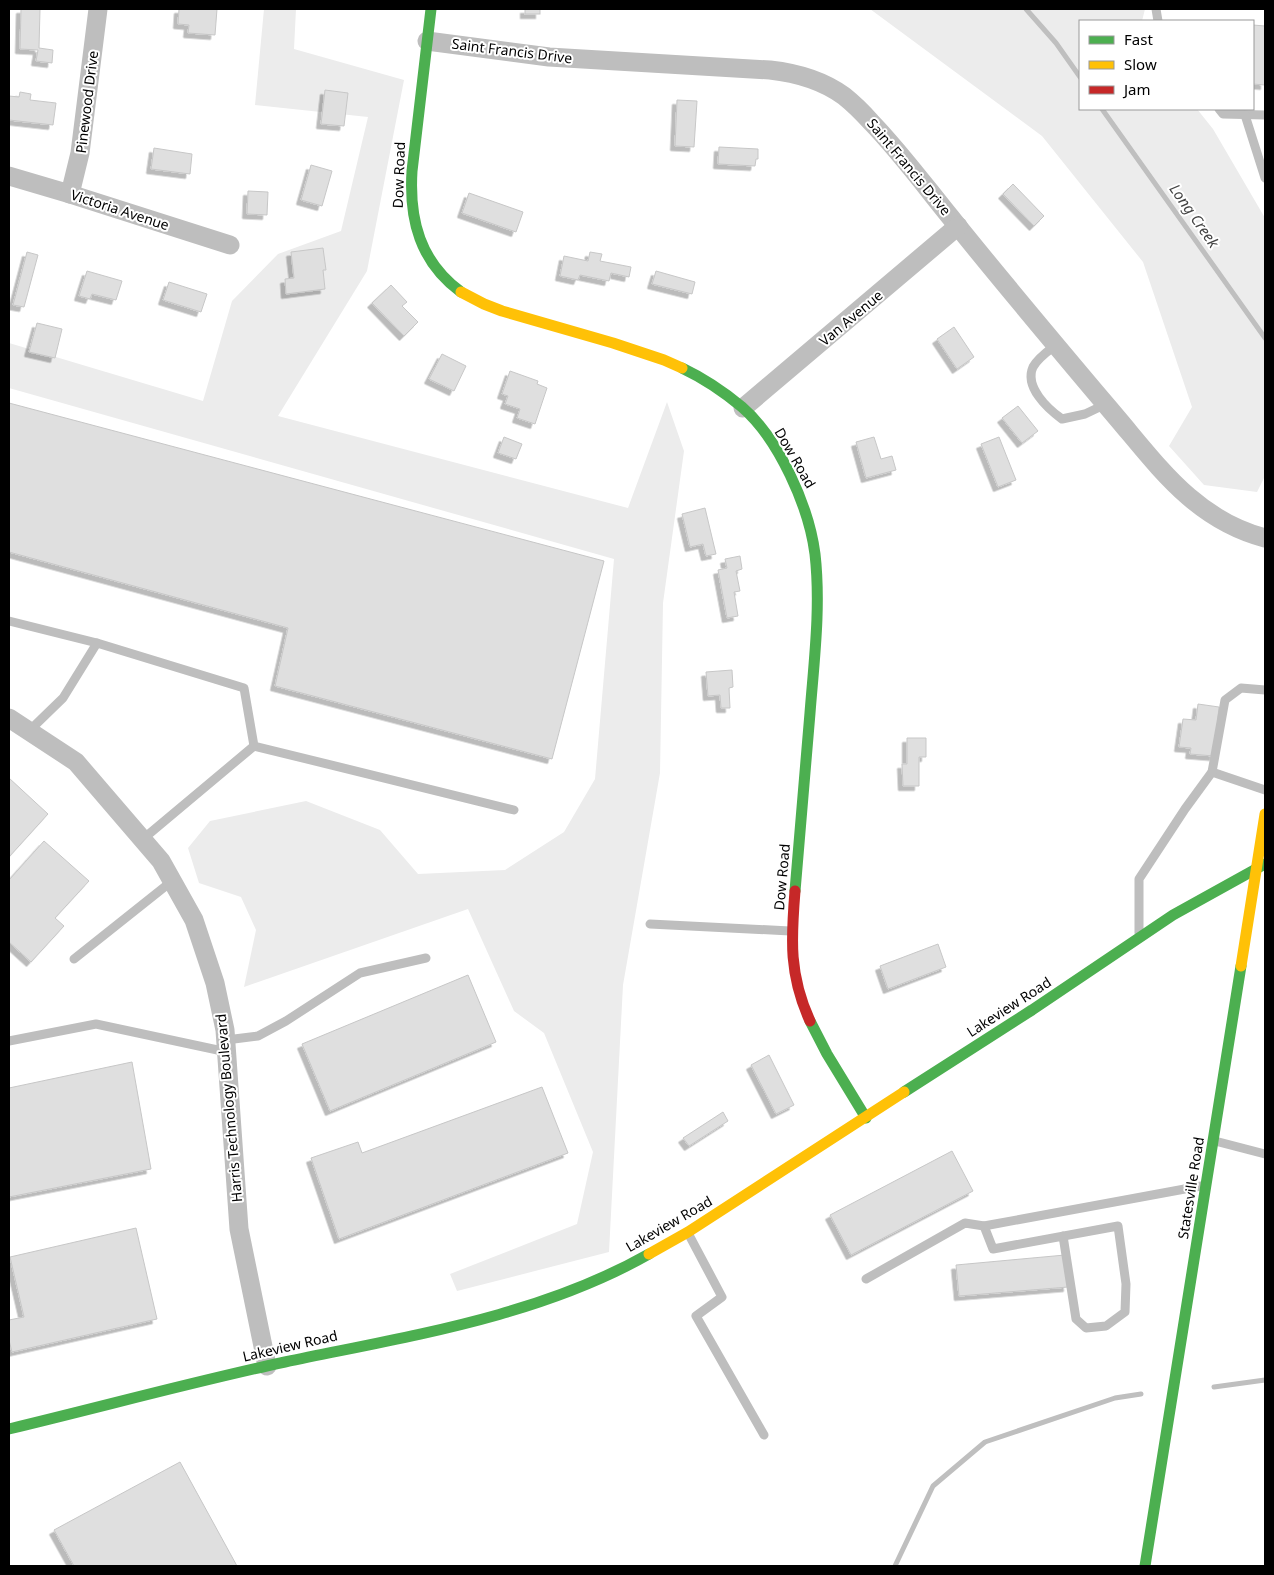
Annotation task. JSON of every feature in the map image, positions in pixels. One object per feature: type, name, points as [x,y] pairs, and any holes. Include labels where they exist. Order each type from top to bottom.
[{"type":"main road","name":"Dow Road","points":[[431,9],[413,157],[411,200],[414,223],[433,265],[450,284],[470,298],[488,306],[664,360],[693,374],[743,408],[751,416],[776,450],[802,501],[814,552],[816,631],[792,931],[793,960],[796,984],[802,1003],[833,1063],[866,1118]]},
{"type":"main road","name":"Statesville Road","points":[[1145,1566],[1213,1141],[1261,866],[1265,814]]},
{"type":"main road","name":"Lakeview Road","points":[[9,1429],[267,1366],[486,1319],[585,1286],[639,1260],[688,1232],[1032,1010],[1173,915],[1261,866]]},
{"type":"street","name":"Pinewood Drive","points":[[70,194],[80,153],[98,9]]},
{"type":"street","name":"Saint Francis Drive","points":[[426,40],[549,57],[770,70],[812,79],[831,87],[846,97],[889,140],[1157,465],[1194,502],[1212,516],[1233,527],[1265,538]]},
{"type":"street","name":"Victoria Avenue","points":[[9,176],[230,245]]},
{"type":"street","name":"Van Avenue","points":[[743,408],[958,226]]},
{"type":"street","name":"Harris Technology Boulevard","points":[[9,718],[76,762],[161,861],[194,920],[215,983],[225,1030],[239,1229],[267,1366]]},
{"type":"lane","points":[[1220,110],[1223,114],[1265,115]]},
{"type":"lane","points":[[1245,115],[1265,178]]},
{"type":"lane","points":[[1056,344],[1033,368],[1032,382],[1037,395],[1062,419],[1085,414],[1106,404]]},
{"type":"lane","points":[[9,621],[97,642],[244,688],[254,746]]},
{"type":"lane","points":[[29,731],[63,698],[97,642]]},
{"type":"lane","points":[[1139,938],[1139,879],[1212,772],[1225,700],[1241,688],[1265,690]]},
{"type":"lane","points":[[254,746],[514,810]]},
{"type":"lane","points":[[143,839],[254,746]]},
{"type":"lane","points":[[1212,772],[1265,790]]},
{"type":"lane","points":[[74,959],[172,881]]},
{"type":"lane","points":[[650,924],[792,931]]},
{"type":"lane","points":[[9,1041],[96,1024],[226,1046],[258,1036],[286,1021],[360,973],[426,958]]},
{"type":"lane","points":[[1213,1141],[1265,1154]]},
{"type":"lane","points":[[866,1279],[965,1224],[984,1226],[1206,1185]]},
{"type":"lane","points":[[984,1226],[993,1249],[1063,1236],[1118,1226],[1126,1284],[1125,1312],[1106,1326],[1086,1328],[1076,1319],[1063,1236]]},
{"type":"lane","points":[[688,1232],[722,1297],[696,1316],[764,1435]]},
{"type":"shaded area","points":[[264,9],[296,9],[294,49],[404,80],[367,271],[278,416],[628,508],[667,402],[684,451],[663,603],[660,773],[623,985],[609,1252],[457,1291],[450,1274],[577,1224],[593,1152],[544,1033],[514,1011],[468,909],[244,987],[256,930],[241,897],[199,883],[188,848],[210,821],[306,801],[380,830],[418,874],[505,870],[564,832],[595,779],[614,559],[9,388],[9,343],[203,401],[232,301],[278,254],[341,231],[368,117],[255,105]]},
{"type":"shaded area","points":[[870,9],[1145,9],[1142,20],[1079,20],[1079,110],[1198,110],[1213,129],[1265,218],[1265,476],[1257,492],[1204,485],[1169,446],[1192,407],[1143,262],[1042,136]]},
{"type":"building","points":[[21,9],[40,9],[39,48],[53,50],[52,63],[36,61],[38,50],[20,49]]},
{"type":"building","points":[[179,9],[217,9],[215,35],[188,33],[189,25],[178,24]]},
{"type":"building","points":[[525,9],[540,9],[540,14],[525,14]]},
{"type":"building","points":[[1254,25],[1265,26],[1265,85],[1254,84]]},
{"type":"building","points":[[325,90],[348,93],[344,126],[321,124]]},
{"type":"building","points":[[20,92],[31,94],[30,100],[56,103],[53,125],[9,120],[9,96],[19,97]]},
{"type":"building","points":[[677,100],[697,101],[694,147],[675,146]]},
{"type":"building","points":[[719,147],[758,149],[758,159],[756,159],[755,166],[718,164]]},
{"type":"building","points":[[154,148],[192,154],[190,174],[151,169]]},
{"type":"building","points":[[311,165],[332,171],[322,206],[301,200]]},
{"type":"building","points":[[1013,184],[1044,216],[1034,226],[1003,194]]},
{"type":"building","points":[[248,191],[268,192],[267,215],[247,214]]},
{"type":"building","points":[[469,193],[523,212],[516,232],[462,213]]},
{"type":"building","points":[[323,248],[326,270],[323,270],[325,289],[286,294],[285,279],[294,278],[291,252]]},
{"type":"building","points":[[27,252],[38,255],[24,307],[13,305]]},
{"type":"building","points":[[590,252],[602,254],[600,261],[631,267],[629,277],[611,273],[609,281],[580,275],[578,280],[560,276],[564,256],[588,261]]},
{"type":"building","points":[[87,271],[122,281],[116,300],[92,294],[90,299],[79,296]]},
{"type":"building","points":[[656,271],[695,282],[692,294],[652,284]]},
{"type":"building","points":[[169,282],[207,294],[201,312],[163,300]]},
{"type":"building","points":[[391,285],[407,302],[402,306],[418,322],[404,336],[372,303]]},
{"type":"building","points":[[37,323],[62,329],[55,358],[29,352]]},
{"type":"building","points":[[954,327],[974,357],[957,369],[937,339]]},
{"type":"building","points":[[442,354],[466,366],[454,391],[429,379]]},
{"type":"building","points":[[510,371],[538,381],[537,384],[547,388],[535,424],[517,418],[520,409],[505,404],[508,396],[502,394]]},
{"type":"building","points":[[9,403],[604,561],[552,759],[275,686],[288,628],[9,552]]},
{"type":"building","points":[[1018,406],[1038,431],[1022,443],[1002,418]]},
{"type":"building","points":[[504,437],[522,444],[516,459],[498,453]]},
{"type":"building","points":[[874,437],[881,459],[892,456],[896,470],[866,478],[856,442]]},
{"type":"building","points":[[999,437],[1016,480],[998,487],[981,444]]},
{"type":"building","points":[[705,508],[716,554],[706,556],[703,544],[690,547],[682,514]]},
{"type":"building","points":[[740,556],[742,569],[736,571],[740,591],[734,592],[738,616],[727,618],[718,570],[727,568],[725,559]]},
{"type":"building","points":[[732,670],[733,687],[729,688],[730,708],[721,708],[720,695],[708,696],[706,672]]},
{"type":"building","points":[[1198,704],[1219,707],[1214,756],[1190,754],[1191,748],[1179,747],[1183,719],[1196,720]]},
{"type":"building","points":[[907,738],[926,738],[926,757],[919,757],[919,786],[903,786],[902,764],[907,764]]},
{"type":"building","points":[[9,778],[48,814],[9,857]]},
{"type":"building","points":[[44,841],[89,881],[55,918],[64,926],[31,962],[9,942],[9,880]]},
{"type":"building","points":[[938,944],[946,967],[888,989],[880,966]]},
{"type":"building","points":[[468,975],[496,1042],[330,1111],[302,1044]]},
{"type":"building","points":[[769,1055],[794,1105],[776,1114],[751,1065]]},
{"type":"building","points":[[132,1062],[151,1169],[9,1197],[9,1088]]},
{"type":"building","points":[[542,1087],[568,1153],[339,1239],[311,1158],[358,1142],[362,1153]]},
{"type":"building","points":[[723,1112],[728,1121],[689,1146],[683,1138]]},
{"type":"building","points":[[952,1151],[973,1191],[851,1255],[830,1215]]},
{"type":"building","points":[[136,1228],[157,1319],[12,1352],[9,1340],[9,1320],[24,1317],[10,1257]]},
{"type":"building","points":[[1065,1255],[1068,1287],[959,1296],[956,1265]]},
{"type":"building","points":[[180,1462],[237,1566],[74,1566],[54,1530]]},
{"type":"waterway","name":"Long Creek","points":[[1026,9],[1056,43],[1079,76]]},
{"type":"waterway","name":"Long Creek","points":[[1103,110],[1265,338]]},
{"type":"waterway","points":[[1214,1387],[1265,1380]]},
{"type":"waterway","points":[[895,1566],[933,1486],[985,1442],[1115,1398],[1141,1394]]},
{"type":"traffic: fast","points":[[431,9],[412,171],[413,206],[415,223],[427,253],[447,280],[461,292]]},
{"type":"traffic: fast","points":[[682,368],[735,401],[756,421],[780,455],[790,475],[799,495],[812,536],[817,574],[816,634],[795,891]]},
{"type":"traffic: fast","points":[[904,1092],[1032,1010],[1173,915],[1265,864]]},
{"type":"traffic: fast","points":[[1145,1566],[1241,966]]},
{"type":"traffic: fast","points":[[810,1021],[827,1054],[866,1118]]},
{"type":"traffic: fast","points":[[9,1429],[250,1370],[471,1322],[563,1294],[607,1276],[649,1254]]},
{"type":"traffic: slow","points":[[461,292],[502,311],[613,343],[682,368]]},
{"type":"traffic: slow","points":[[1241,966],[1265,814]]},
{"type":"traffic: slow","points":[[649,1254],[688,1232],[904,1092]]},
{"type":"traffic: jam","points":[[795,891],[793,957],[798,988],[810,1021]]}]
